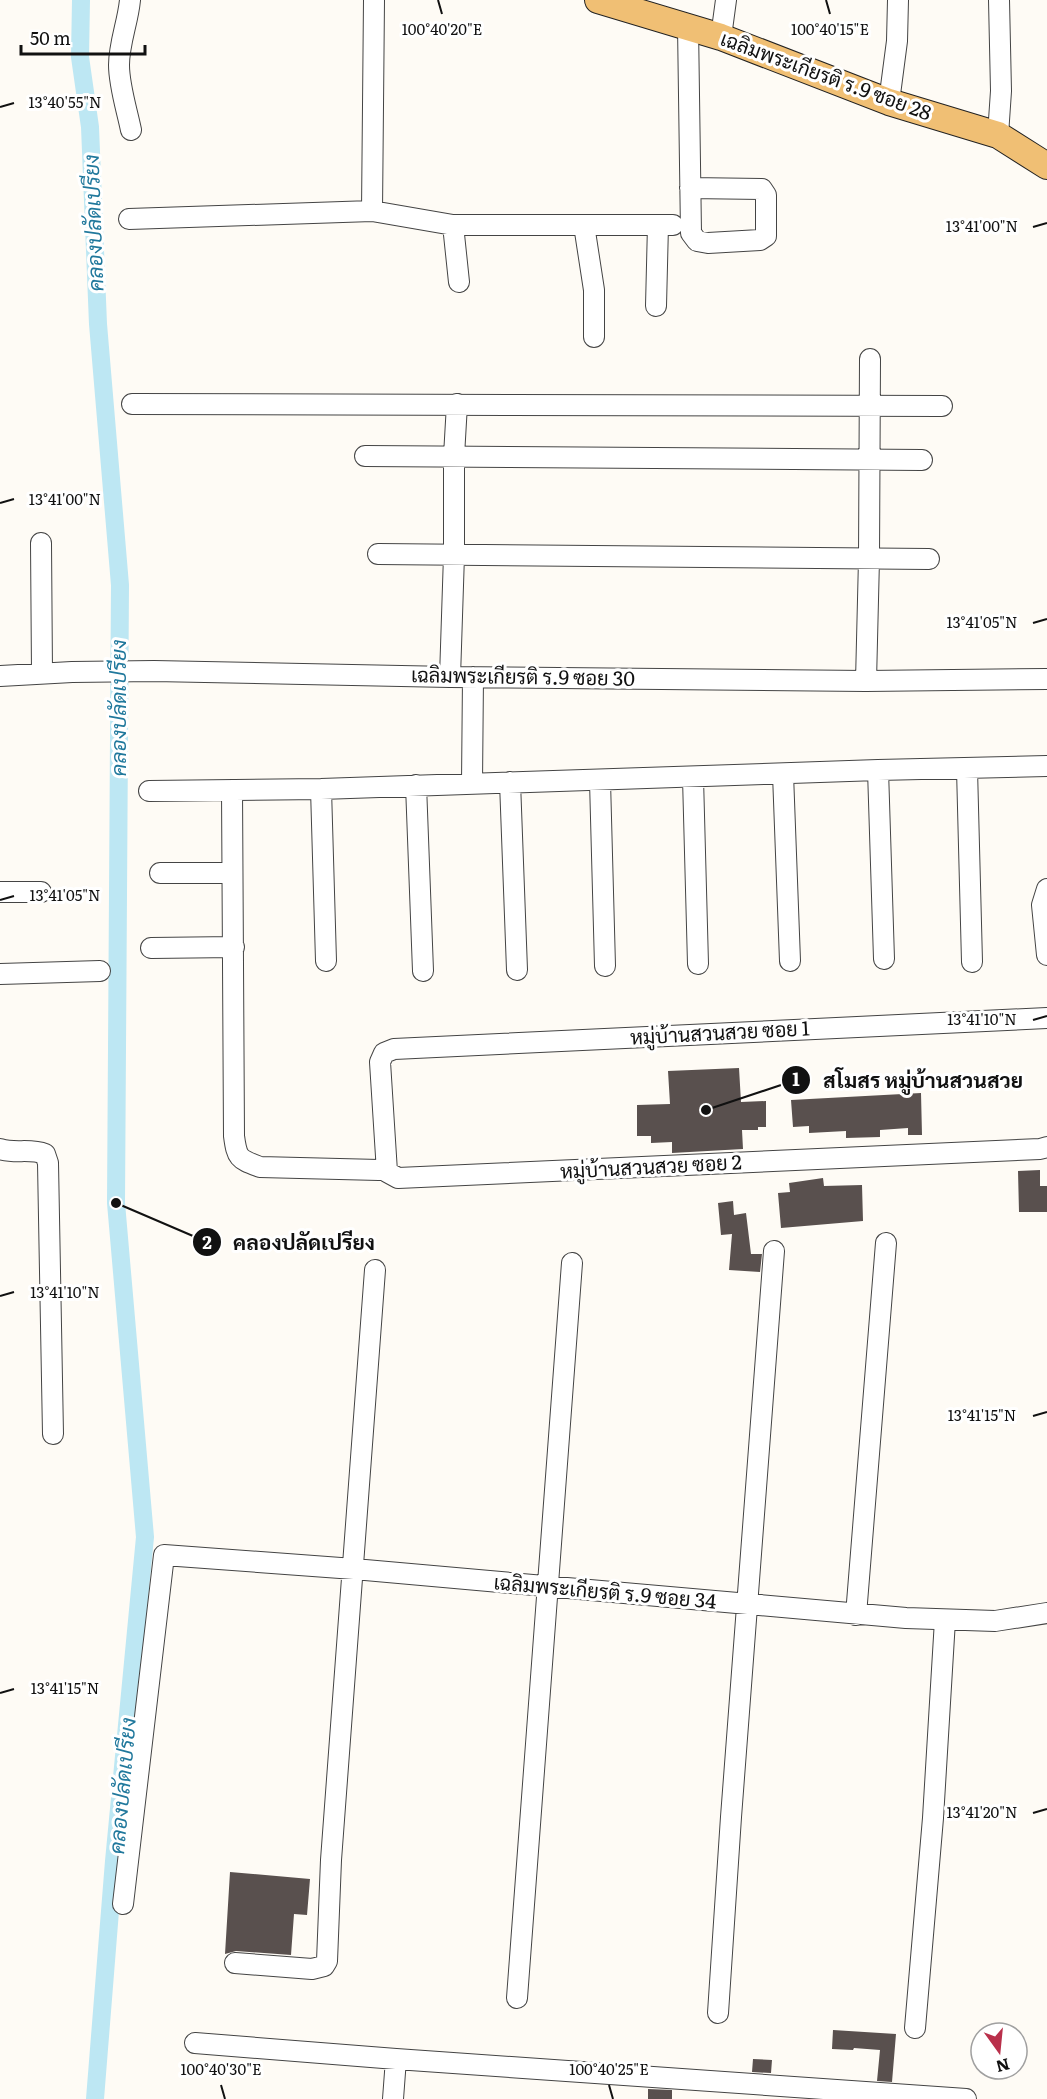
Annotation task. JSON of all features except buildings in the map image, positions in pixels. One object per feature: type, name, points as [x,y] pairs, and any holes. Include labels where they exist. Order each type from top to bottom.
[{"type":"main road","name":"เฉลิมพระเกียรติ ร.9 ซอย 28","points":[[598,0],[721,37],[889,102],[998,135],[1047,166]]},
{"type":"street","points":[[130,0],[120,45],[119,67],[131,130]]},
{"type":"street","points":[[372,211],[374,0]]},
{"type":"street","points":[[721,37],[726,0]]},
{"type":"street","points":[[889,102],[897,41],[898,0]]},
{"type":"street","points":[[998,135],[1001,91],[999,0]]},
{"type":"street","points":[[688,26],[690,188],[691,233],[697,240],[708,243],[760,240],[766,236],[766,195],[762,189],[690,188]]},
{"type":"street","points":[[129,219],[372,211],[453,225],[666,225],[656,306]]},
{"type":"street","points":[[453,225],[459,282]]},
{"type":"street","points":[[584,225],[594,290],[594,337]]},
{"type":"street","points":[[866,681],[870,359]]},
{"type":"street","points":[[132,404],[869,404],[942,406]]},
{"type":"street","points":[[450,677],[457,404]]},
{"type":"street","points":[[366,456],[922,460]]},
{"type":"street","points":[[41,543],[42,673]]},
{"type":"street","points":[[378,554],[929,559]]},
{"type":"street","name":"เฉลิมพระเกียรติ ร.9 ซอย 30","points":[[0,676],[154,671],[450,677],[866,681],[1047,679]]},
{"type":"street","points":[[472,783],[473,677]]},
{"type":"street","points":[[149,791],[321,789],[1047,766]]},
{"type":"street","points":[[967,769],[972,962]]},
{"type":"street","points":[[878,770],[884,959]]},
{"type":"street","points":[[783,774],[789,961]]},
{"type":"street","points":[[693,778],[698,964]]},
{"type":"street","points":[[600,781],[605,966]]},
{"type":"street","points":[[510,782],[517,970]]},
{"type":"street","points":[[416,785],[423,971]]},
{"type":"street","points":[[321,789],[326,961]]},
{"type":"street","points":[[232,790],[234,1136],[236,1153],[242,1160],[260,1167],[379,1170],[386,1166]]},
{"type":"street","points":[[160,873],[232,873]]},
{"type":"street","points":[[1047,889],[1042,905],[1047,955]]},
{"type":"street","points":[[0,892],[41,892]]},
{"type":"street","points":[[152,948],[234,947]]},
{"type":"street","points":[[0,974],[100,971]]},
{"type":"street","name":"หมู่บ้านสวนสวย ซอย 1","points":[[386,1166],[380,1062],[384,1053],[393,1049],[1047,1017]]},
{"type":"street","name":"หมู่บ้านสวนสวย ซอย 2","points":[[386,1166],[387,1172],[398,1178],[1028,1150],[1047,1147]]},
{"type":"street","points":[[0,1149],[7,1152],[36,1150],[45,1154],[48,1163],[52,1434]]},
{"type":"street","points":[[856,1615],[886,1243]]},
{"type":"street","points":[[718,2013],[774,1251]]},
{"type":"street","points":[[517,1998],[572,1263]]},
{"type":"street","points":[[235,1963],[312,1969],[324,1966],[327,1961],[331,1860],[375,1270]]},
{"type":"street","name":"เฉลิมพระเกียรติ ร.9 ซอย 34","points":[[123,1904],[164,1555],[354,1569],[856,1615],[995,1621],[1047,1613]]},
{"type":"street","points":[[915,2028],[933,1818],[945,1620]]},
{"type":"street","points":[[195,2043],[396,2060],[966,2099]]},
{"type":"street","points":[[393,2099],[396,2060]]},
{"type":"waterway","name":"คลองปลัดเปรียง","points":[[81,0],[80,57],[90,127],[98,324],[120,585],[116,1203],[145,1537],[114,1861],[95,2099]]},
{"type":"place","name":"สโมสร หมู่บ้านสวนสวย","points":[[706,1110]]},
{"type":"place","name":"คลองปลัดเปรียง","points":[[116,1203]]}]
